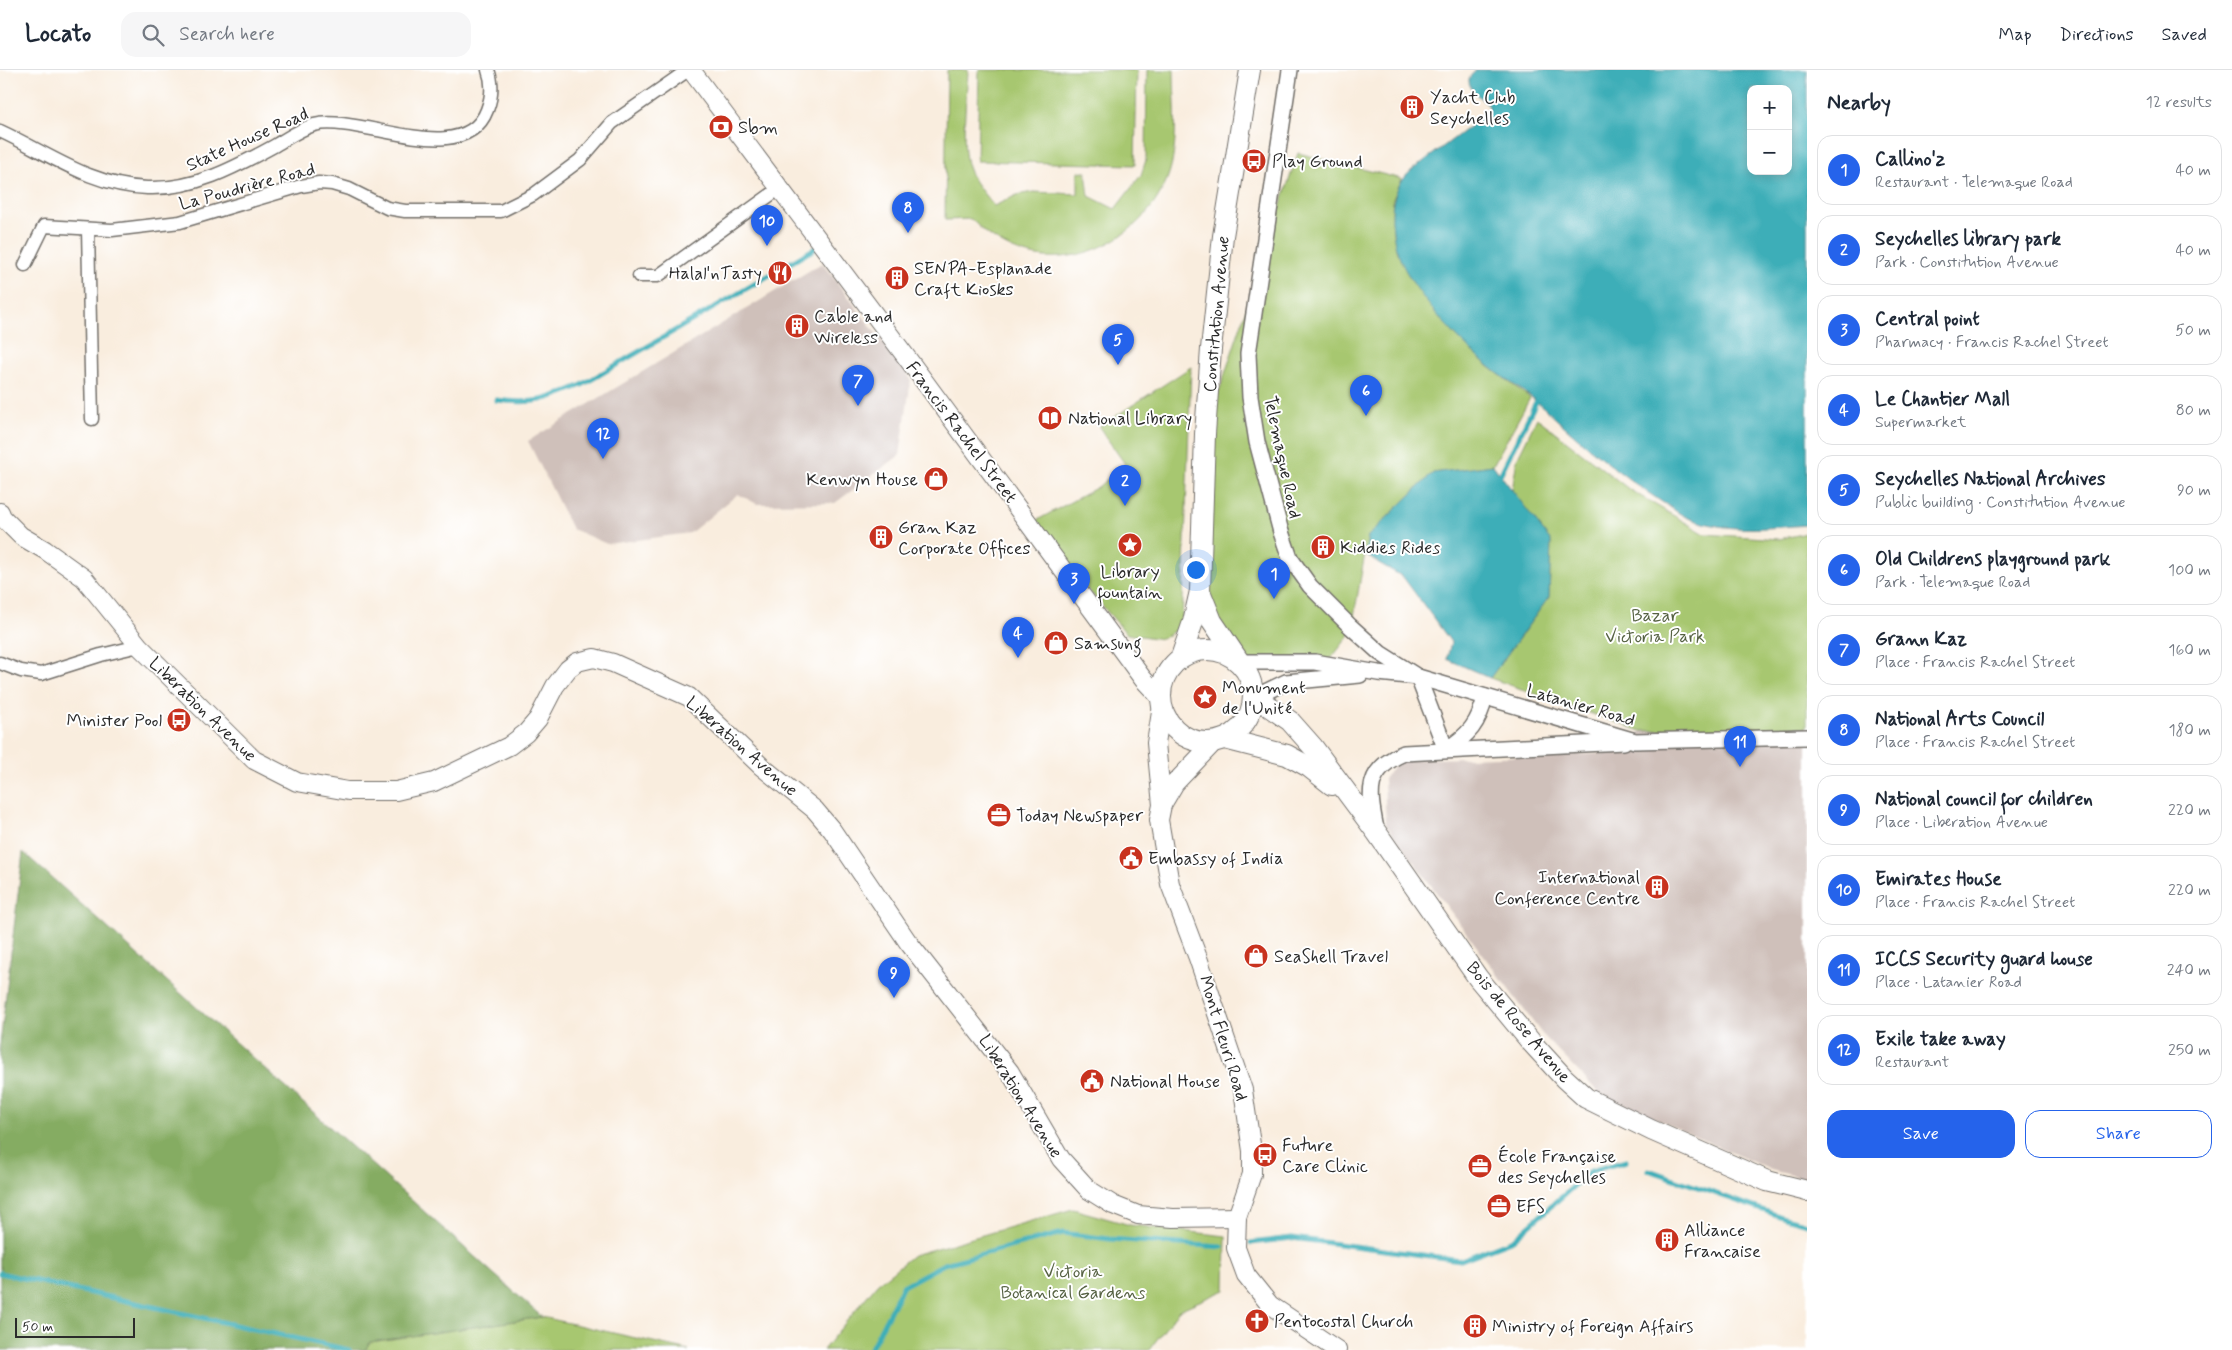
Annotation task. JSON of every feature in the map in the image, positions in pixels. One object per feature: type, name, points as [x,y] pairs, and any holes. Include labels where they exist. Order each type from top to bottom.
[{"type":"main road","name":"Francis Rachel Street","points":[[689,70],[780,188],[1161,702]]},
{"type":"main road","name":"Constitution Avenue","points":[[1181,657],[1193,622],[1200,591],[1205,434],[1212,340],[1222,236],[1250,70]]},
{"type":"main road","name":"Liberation Avenue","points":[[0,512],[2,518],[21,536],[45,550],[84,578],[139,646],[254,760],[297,782],[348,791],[396,791],[434,782],[510,746],[538,720],[555,686],[568,669],[577,662],[594,658],[613,663],[689,697],[761,766],[815,810],[832,830],[908,942],[1010,1072],[1060,1159],[1089,1190],[1113,1206],[1138,1215],[1173,1218],[1237,1217]]},
{"type":"main road","name":"Constitution Avenue","points":[[1200,591],[1212,621],[1240,662]]},
{"type":"main road","points":[[1162,805],[1175,783],[1220,740],[1236,732],[1246,722],[1256,697],[1248,672],[1240,662],[1227,653],[1211,649],[1196,650],[1181,657],[1172,665],[1166,675],[1161,702],[1167,719],[1176,730],[1188,738],[1201,742],[1220,740]]},
{"type":"main road","name":"Bois de Rose Avenue","points":[[1256,697],[1290,721],[1313,747],[1377,833],[1478,978],[1531,1042],[1564,1078],[1586,1098],[1651,1130],[1767,1181],[1807,1191]]},
{"type":"main road","name":"Mont Fleuri Road","points":[[1161,702],[1156,743],[1162,805],[1159,820],[1170,884],[1198,958],[1243,1090],[1252,1151],[1252,1174],[1237,1217],[1236,1248],[1246,1275],[1270,1305],[1337,1350]]},
{"type":"main road","name":"Bois de Rose Avenue","points":[[1220,740],[1287,755],[1310,767],[1350,798]]},
{"type":"street","name":"State House Road","points":[[0,131],[62,164],[104,182],[146,188],[184,186],[218,174],[314,125],[337,123],[422,138],[449,138],[456,136],[471,130],[484,118],[490,101],[491,79],[488,70]]},
{"type":"street","name":"La Poudrière Road","points":[[25,265],[44,226],[112,230],[180,222],[301,186],[319,183],[340,187],[387,208],[405,211],[502,211],[533,195],[580,160],[612,123],[689,70]]},
{"type":"street","name":"Telemaque Road","points":[[1290,70],[1248,354],[1250,396],[1257,442],[1281,532],[1290,558],[1310,586],[1350,626],[1380,653],[1418,676]]},
{"type":"street","points":[[639,276],[658,276],[780,188]]},
{"type":"street","points":[[88,229],[92,419]]},
{"type":"street","points":[[0,663],[21,672],[41,674],[101,655],[139,646]]},
{"type":"street","name":"Latanier Road","points":[[1240,662],[1315,662],[1418,676],[1635,741],[1807,737]]},
{"type":"street","name":"Latanier Road","points":[[1256,697],[1286,682],[1378,672]]},
{"type":"street","points":[[1418,676],[1446,750]]},
{"type":"street","points":[[1446,750],[1460,740],[1476,723],[1481,714],[1485,696]]},
{"type":"street","points":[[1377,833],[1370,796],[1372,785],[1383,766],[1404,753],[1635,741]]},
{"type":"shaded area","points":[[822,263],[911,379],[900,455],[835,503],[757,504],[738,494],[690,533],[607,544],[572,529],[528,441]]},
{"type":"shaded area","points":[[1807,727],[1807,1179],[1771,1170],[1600,1094],[1542,1034],[1386,825],[1384,779],[1398,760],[1627,753],[1641,731]]},
{"type":"green space","points":[[947,70],[968,70],[964,133],[966,157],[973,178],[994,206],[1017,195],[1033,192],[1078,194],[1078,172],[1086,172],[1089,196],[1115,209],[1141,175],[1146,160],[1147,70],[1174,70],[1175,144],[1173,159],[1164,186],[1153,205],[1139,221],[1122,235],[1103,246],[1061,257],[1039,256],[1018,251],[993,238],[971,219],[945,220]]},
{"type":"green space","points":[[979,70],[1137,70],[1135,165],[977,161]]},
{"type":"green space","points":[[1298,153],[1402,179],[1393,199],[1392,211],[1393,234],[1397,253],[1456,336],[1488,366],[1530,398],[1493,465],[1433,473],[1368,536],[1351,633],[1330,660],[1240,662],[1200,591],[1205,434]]},
{"type":"green space","points":[[1191,367],[1182,626],[1162,639],[1127,634],[1030,524],[1098,487],[1125,464],[1099,427]]},
{"type":"green space","name":"Bazar Victoria Park","points":[[1537,418],[1630,490],[1705,534],[1779,539],[1807,533],[1807,727],[1641,731],[1490,678],[1549,597],[1551,541],[1512,491],[1517,459]]},
{"type":"green space","points":[[23,852],[542,1317],[370,1342],[365,1350],[0,1350],[0,1045]]},
{"type":"green space","name":"Victoria Botanical Gardens","points":[[1073,1209],[1130,1225],[1226,1236],[1225,1290],[1179,1310],[1149,1350],[823,1350],[877,1284],[913,1255]]},
{"type":"green space","points":[[542,1317],[689,1350],[365,1350],[370,1342]]},
{"type":"water","points":[[1476,70],[1807,70],[1807,525],[1734,528],[1705,523],[1680,514],[1646,492],[1616,469],[1538,403],[1490,367],[1464,344],[1425,300],[1405,269],[1397,250],[1392,220],[1394,199],[1402,181],[1412,170],[1489,112],[1489,106],[1471,87],[1469,83],[1470,77]]},
{"type":"water","points":[[1493,465],[1551,541],[1549,597],[1490,678],[1447,659],[1451,642],[1403,577],[1365,555],[1368,536],[1433,473]]},
{"type":"waterway","points":[[496,400],[521,402],[540,400],[582,385],[819,246]]},
{"type":"waterway","points":[[1500,475],[1536,402]]},
{"type":"waterway","points":[[1251,1243],[1292,1238],[1461,1260],[1513,1240],[1591,1171],[1626,1161]]},
{"type":"waterway","points":[[1649,1170],[1807,1224]]},
{"type":"waterway","points":[[870,1350],[903,1286],[944,1264],[1063,1233],[1109,1239],[1222,1247]]},
{"type":"waterway","points":[[0,1273],[349,1350]]},
{"type":"place","name":"Yacht Club Seychelles","points":[[1412,107]]},
{"type":"place","name":"Sbm","points":[[721,127]]},
{"type":"place","name":"Play Ground","points":[[1254,161]]},
{"type":"place","name":"National Arts Council","points":[[908,233]]},
{"type":"place","name":"Emirates House","points":[[767,246]]},
{"type":"place","name":"Halal'nTasty","points":[[780,273]]},
{"type":"place","name":"SENPA-Esplanade Craft Kiosks","points":[[897,278]]},
{"type":"place","name":"Cable and Wireless","points":[[797,326]]},
{"type":"place","name":"Seychelles National Archives","points":[[1118,365]]},
{"type":"place","name":"Grann Kaz","points":[[858,406]]},
{"type":"place","name":"Old Childrens playground park","points":[[1366,416]]},
{"type":"place","name":"National Library","points":[[1050,418]]},
{"type":"place","name":"Exile take away","points":[[603,459]]},
{"type":"place","name":"Kenwyn House","points":[[936,479]]},
{"type":"place","name":"Seychelles library park","points":[[1125,506]]},
{"type":"place","name":"Gran Kaz Corporate Offices","points":[[881,537]]},
{"type":"place","name":"Library fountain","points":[[1130,545]]},
{"type":"place","name":"Kiddies Rides","points":[[1323,547]]},
{"type":"place","name":"Callino'z","points":[[1274,599]]},
{"type":"place","name":"Central point","points":[[1074,604]]},
{"type":"place","name":"Samsung","points":[[1056,643]]},
{"type":"place","name":"Le Chantier Mall","points":[[1018,658]]},
{"type":"place","name":"Monument de l'Unité","points":[[1205,697]]},
{"type":"place","name":"Minister Pool","points":[[179,720]]},
{"type":"place","name":"ICCS Security guard house","points":[[1740,767]]},
{"type":"place","name":"Today Newspaper","points":[[999,815]]},
{"type":"place","name":"Embassy of India","points":[[1131,858]]},
{"type":"place","name":"International Conference Centre","points":[[1657,887]]},
{"type":"place","name":"SeaShell Travel","points":[[1256,956]]},
{"type":"place","name":"National council for children","points":[[894,998]]},
{"type":"place","name":"National House","points":[[1092,1081]]},
{"type":"place","name":"Future Care Clinic","points":[[1265,1155]]},
{"type":"place","name":"École Française des Seychelles","points":[[1480,1166]]},
{"type":"place","name":"EFS","points":[[1499,1206]]},
{"type":"place","name":"Alliance Francaise","points":[[1667,1240]]},
{"type":"place","name":"Pentocostal Church","points":[[1257,1321]]},
{"type":"place","name":"Ministry of Foreign Affairs","points":[[1475,1326]]}]
